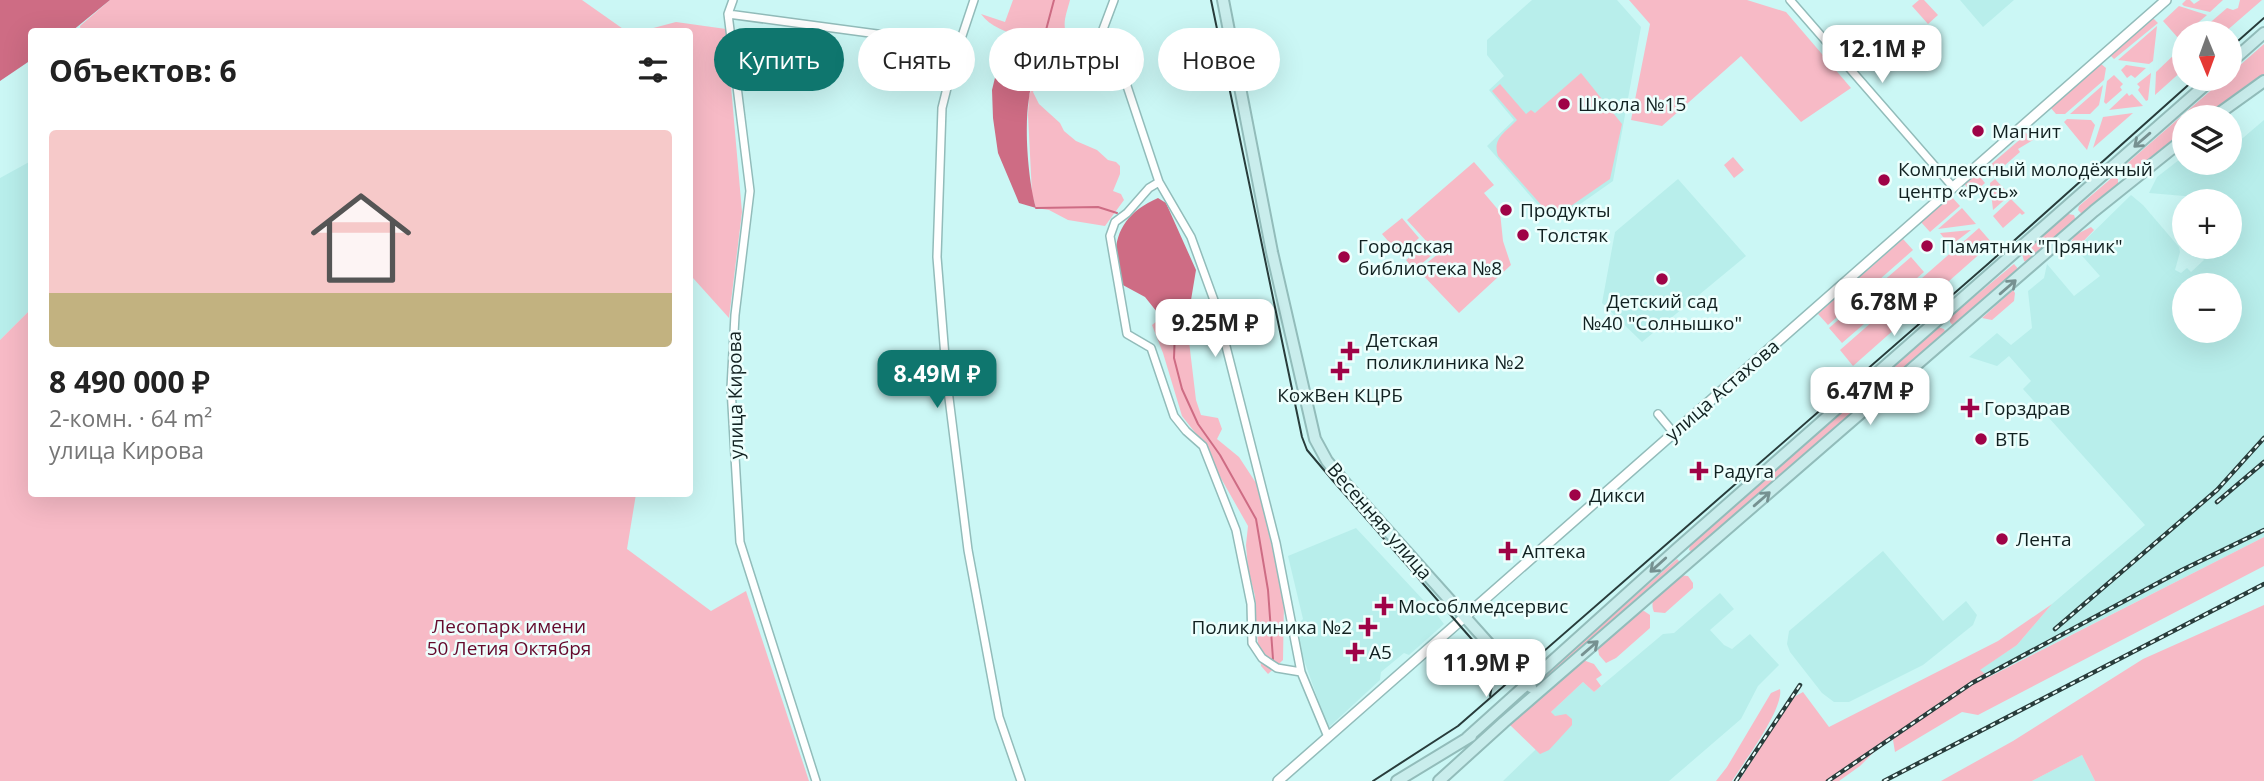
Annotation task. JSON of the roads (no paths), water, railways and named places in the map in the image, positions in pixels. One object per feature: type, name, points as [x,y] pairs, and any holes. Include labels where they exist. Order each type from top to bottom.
[{"type":"main road","name":"Весенняя улица","points":[[1223,0],[1272,252],[1315,439],[1327,461],[1345,483],[1464,616],[1538,693]]},
{"type":"main road","points":[[2242,52],[2264,33]]},
{"type":"main road","points":[[2231,105],[2264,81]]},
{"type":"main road","points":[[1466,738],[1526,682],[2198,91]]},
{"type":"main road","points":[[1439,781],[2083,221],[2172,149]]},
{"type":"main road","points":[[2111,167],[2127,185]]},
{"type":"main road","points":[[2068,205],[2083,221]]},
{"type":"main road","points":[[2015,254],[2029,268]]},
{"type":"main road","points":[[1940,319],[1953,334]]},
{"type":"main road","points":[[1678,548],[1690,562]]},
{"type":"main road","points":[[1397,781],[1538,693]]},
{"type":"street","name":"улица Кирова","points":[[733,0],[728,14],[750,191],[735,315],[731,388],[740,542],[816,781]]},
{"type":"street","points":[[965,28],[974,0]]},
{"type":"street","points":[[1114,0],[1099,40],[1102,60],[1126,83],[1159,182],[1191,237],[1215,303],[1276,543],[1301,672],[1328,737]]},
{"type":"street","points":[[1790,0],[1953,187]]},
{"type":"street","name":"улица Астахова","points":[[1278,781],[2166,0]]},
{"type":"street","points":[[728,14],[858,31]]},
{"type":"street","points":[[947,91],[942,108],[937,257],[947,382],[968,550],[993,685],[999,717],[1021,781]]},
{"type":"street","points":[[1159,182],[1115,222],[1110,236],[1127,334],[1151,348],[1174,416],[1203,446],[1236,530],[1251,604],[1252,643],[1262,658],[1277,668],[1301,672]]},
{"type":"street","points":[[1658,414],[1673,432]]},
{"type":"waterway","points":[[1047,28],[1054,0]]},
{"type":"waterway","points":[[1036,208],[1098,207],[1117,213]]},
{"type":"waterway","points":[[1175,330],[1174,358],[1182,389],[1198,424],[1220,455],[1256,519],[1268,590],[1273,659]]},
{"type":"tram line","points":[[1211,0],[1302,437],[1307,450],[1490,660],[1494,675],[1490,696]]},
{"type":"tram line","points":[[2242,37],[2264,18]]},
{"type":"tram line","points":[[1373,781],[1458,726],[1989,263],[2182,91]]},
{"type":"railway","points":[[2055,629],[2217,490],[2264,438]]},
{"type":"railway","points":[[2217,502],[2264,462]]},
{"type":"railway","points":[[1828,781],[1972,683],[2182,570],[2264,530]]},
{"type":"railway","points":[[1884,781],[2264,584]]},
{"type":"railway","points":[[1736,781],[1800,685]]},
{"type":"place","name":"Школа №15","points":[[1564,104]]},
{"type":"place","name":"Магнит","points":[[1978,131]]},
{"type":"place","name":"Комплексный молодёжный центр «Русь»","points":[[1884,180]]},
{"type":"place","name":"Продукты","points":[[1506,210]]},
{"type":"place","name":"Толстяк","points":[[1523,235]]},
{"type":"place","name":"Памятник \"Пряник\"","points":[[1927,246]]},
{"type":"place","name":"Городская библиотека №8","points":[[1344,257]]},
{"type":"place","name":"Детский сад №40 \"Солнышко\"","points":[[1662,279]]},
{"type":"place","name":"Детская поликлиника №2","points":[[1350,351]]},
{"type":"place","name":"КожВен КЦРБ","points":[[1340,371]]},
{"type":"place","name":"Горздрав","points":[[1970,408]]},
{"type":"place","name":"ВТБ","points":[[1981,439]]},
{"type":"place","name":"Радуга","points":[[1699,471]]},
{"type":"place","name":"Дикси","points":[[1575,495]]},
{"type":"place","name":"Лента","points":[[2002,539]]},
{"type":"place","name":"Аптека","points":[[1508,551]]},
{"type":"place","name":"Мособлмедсервис","points":[[1384,606]]},
{"type":"place","name":"Поликлиника №2","points":[[1368,627]]},
{"type":"place","name":"А5","points":[[1355,652]]},
{"type":"park label","name":"Лесопарк имени 50 Летия Октября","points":[[509,637]]}]
